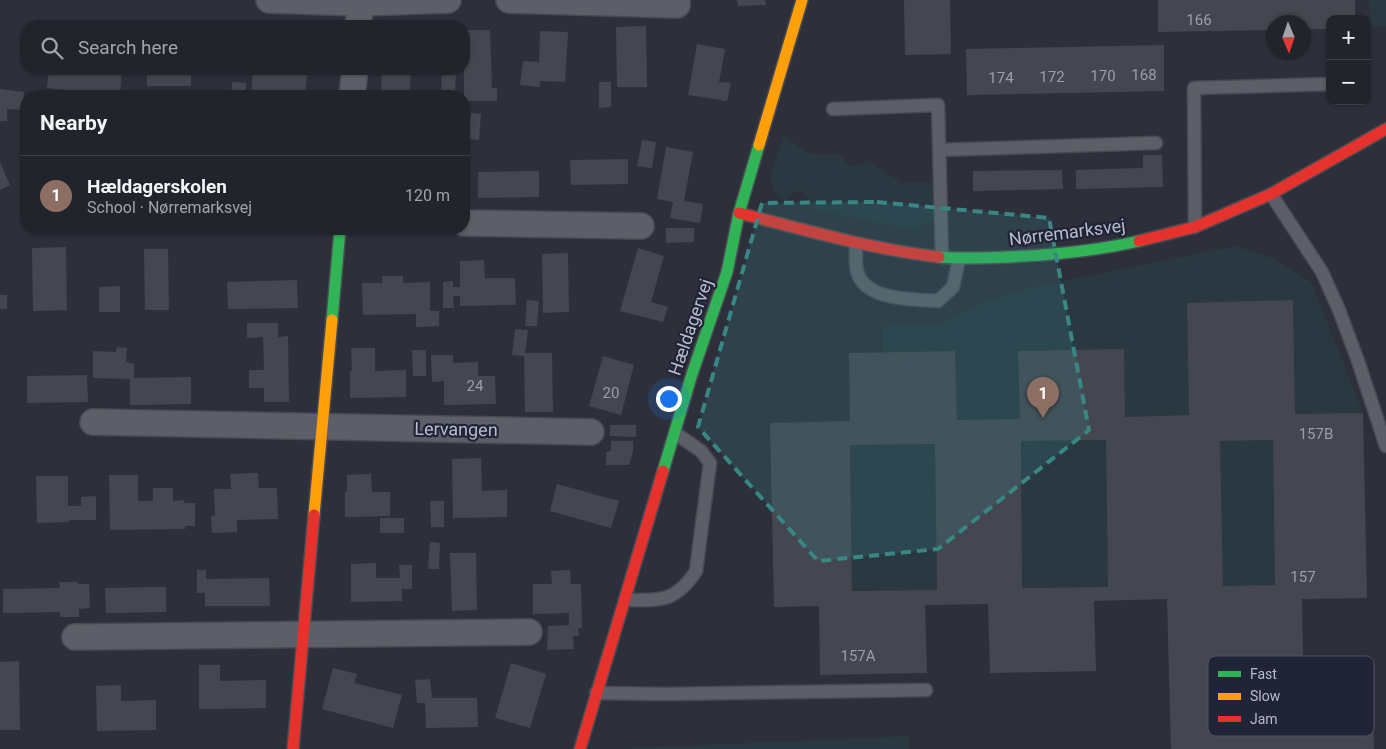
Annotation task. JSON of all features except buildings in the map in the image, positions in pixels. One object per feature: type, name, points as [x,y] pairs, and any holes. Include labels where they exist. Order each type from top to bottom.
[{"type":"street","points":[[269,0],[359,14],[448,0]]},
{"type":"street","points":[[508,0],[677,5],[678,0]]},
{"type":"street","name":"Hældagervej","points":[[580,749],[692,374],[727,272],[739,213],[802,0]]},
{"type":"street","points":[[352,90],[354,75]]},
{"type":"street","name":"Nørremarksvej","points":[[739,213],[856,243],[942,257],[959,259],[1050,255],[1118,246],[1195,227],[1271,194],[1386,129]]},
{"type":"street","points":[[470,223],[641,226]]},
{"type":"street","points":[[292,749],[339,235]]},
{"type":"street","name":"Lervangen","points":[[93,422],[592,432]]},
{"type":"street","points":[[75,638],[529,632]]},
{"type":"lane","points":[[1195,227],[1194,88],[1326,84]]},
{"type":"lane","points":[[833,109],[938,105],[942,257]]},
{"type":"lane","points":[[939,150],[1156,143]]},
{"type":"lane","points":[[1271,194],[1322,272],[1339,310],[1358,361],[1386,446]]},
{"type":"lane","points":[[856,243],[857,273],[866,287],[884,296],[938,301],[953,287],[959,259]]},
{"type":"lane","points":[[625,600],[656,600],[672,596],[686,586],[696,571],[710,463],[701,451],[675,434]]},
{"type":"lane","points":[[596,693],[666,694],[926,690]]},
{"type":"highlighted area","points":[[877,202],[1049,218],[1089,430],[938,549],[818,561],[698,427],[762,203]]},
{"type":"shaded area","points":[[1369,0],[1386,0],[1386,26],[1371,27]]},
{"type":"shaded area","points":[[783,137],[807,152],[839,155],[851,167],[871,162],[902,183],[933,183],[935,221],[921,226],[918,231],[814,210],[806,194],[801,191],[793,192],[786,202],[774,191],[770,178]]},
{"type":"shaded area","points":[[1235,246],[1274,259],[1311,282],[1363,413],[1295,414],[1293,300],[1187,303],[1189,415],[1125,417],[1124,349],[1018,351],[1020,419],[957,420],[955,351],[882,352],[882,326],[941,325],[969,308],[1029,288]]},
{"type":"shaded area","points":[[1106,440],[1108,587],[1022,588],[1021,441]]},
{"type":"shaded area","points":[[1273,440],[1275,585],[1223,586],[1220,441]]},
{"type":"shaded area","points":[[935,444],[937,590],[852,591],[850,445]]},
{"type":"shaded area","points":[[909,736],[909,749],[632,749],[633,748]]},
{"type":"traffic: fast","points":[[663,471],[692,374],[727,272],[739,213],[759,145]]},
{"type":"traffic: fast","points":[[332,320],[339,235]]},
{"type":"traffic: fast","points":[[939,257],[982,258],[1041,255],[1090,250],[1139,241]]},
{"type":"traffic: slow","points":[[759,145],[802,0]]},
{"type":"traffic: slow","points":[[314,515],[332,320]]},
{"type":"traffic: jam","points":[[1139,241],[1195,227],[1271,194],[1386,129]]},
{"type":"traffic: jam","points":[[739,213],[863,244],[939,257]]},
{"type":"traffic: jam","points":[[580,749],[663,471]]},
{"type":"traffic: jam","points":[[293,749],[314,515]]},
{"type":"place","name":"Hældagerskolen","points":[[1043,418]]}]
